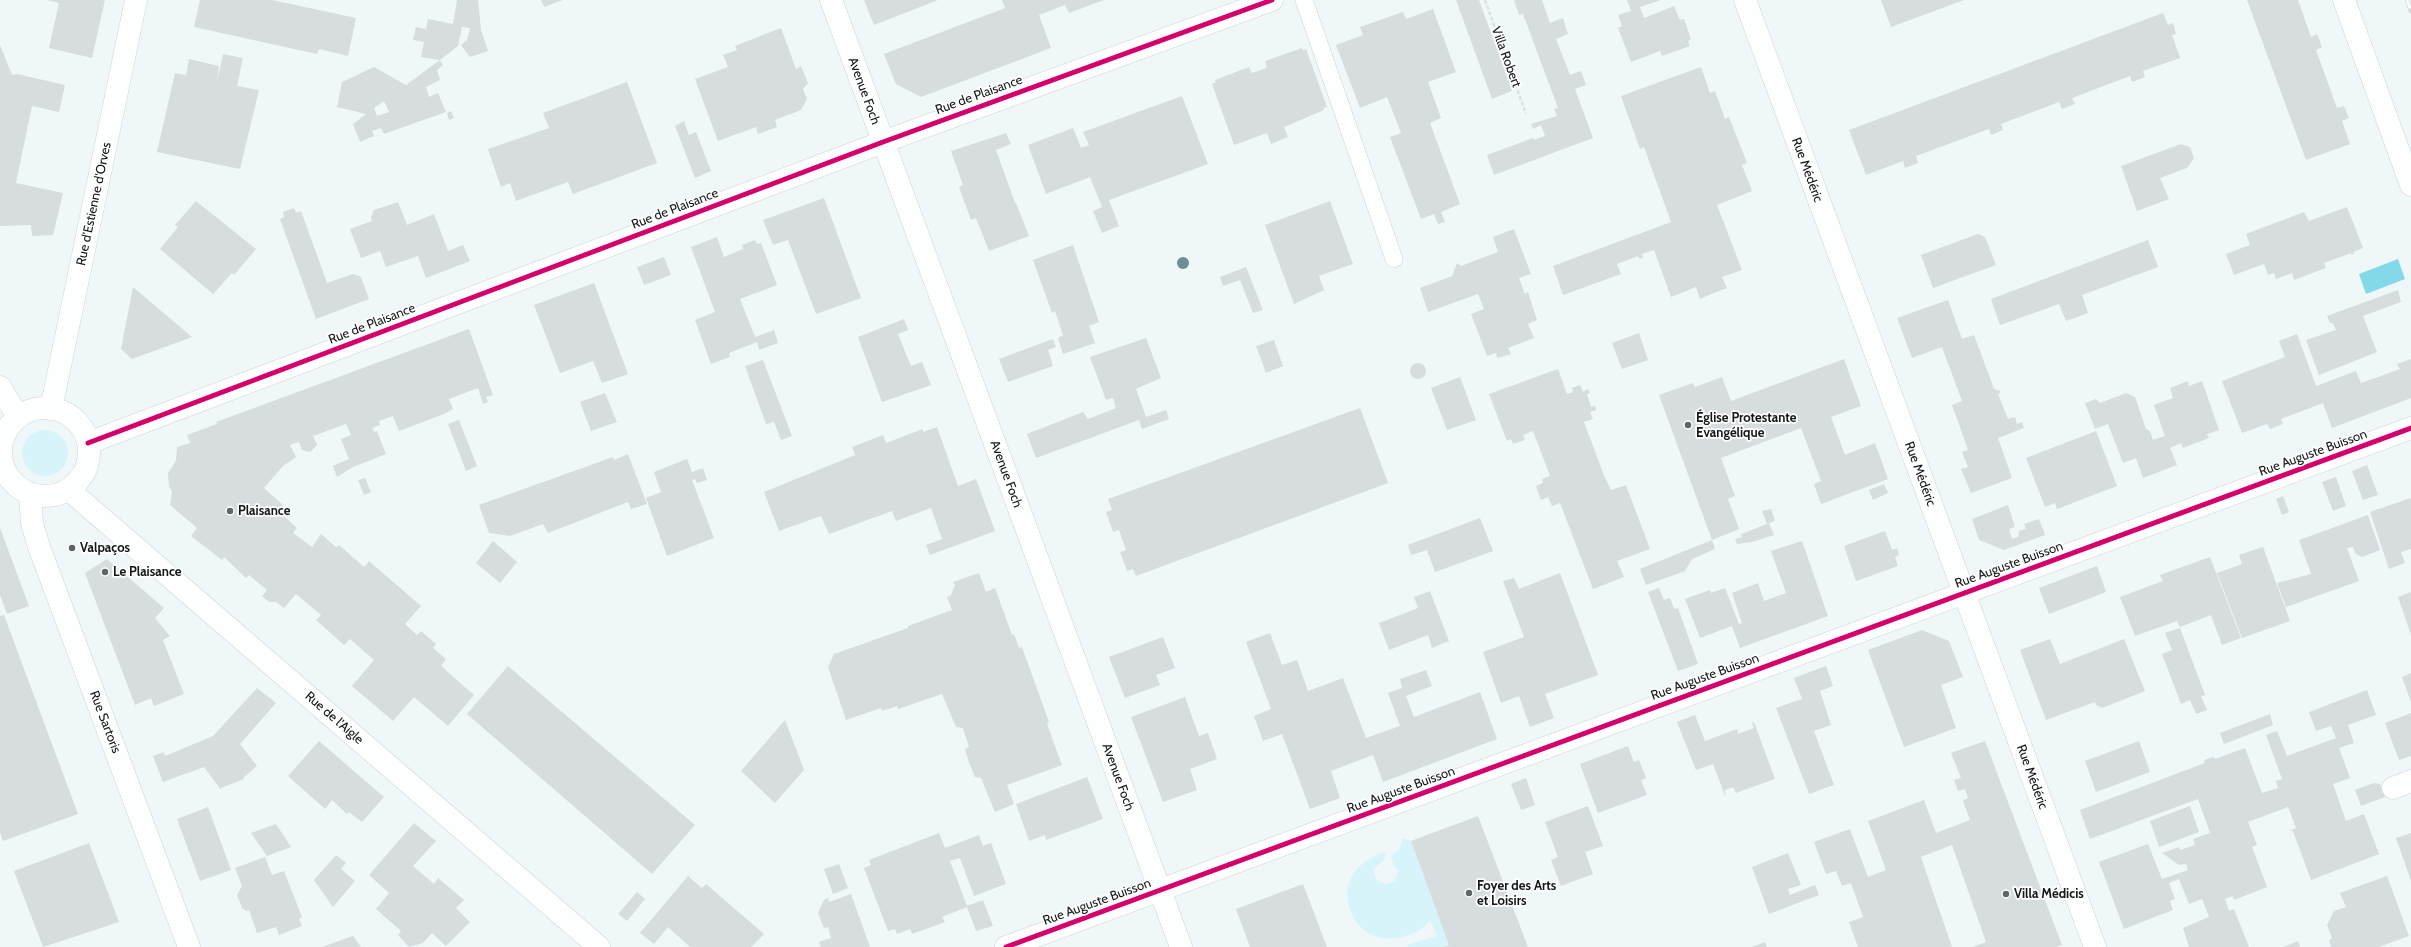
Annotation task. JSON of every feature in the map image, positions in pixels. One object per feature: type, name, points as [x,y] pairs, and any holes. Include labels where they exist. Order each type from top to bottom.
[{"type":"street","name":"Rue d'Estienne d'Orves","points":[[51,409],[136,0]]},
{"type":"street","name":"Avenue Foch","points":[[831,0],[1181,947]]},
{"type":"street","name":"Rue de Plaisance","points":[[88,443],[883,142],[1272,0]]},
{"type":"street","name":"Rue Médéric","points":[[1745,0],[2095,947]]},
{"type":"street","points":[[2344,0],[2411,185]]},
{"type":"street","points":[[0,387],[18,417]]},
{"type":"street","points":[[33,409],[51,409],[64,412],[75,420],[83,431],[88,443],[89,456],[79,481],[69,490],[56,495],[43,497],[30,494],[20,489],[2,472],[2,432],[18,417],[33,409]]},
{"type":"street","name":"Rue Auguste Buisson","points":[[1006,947],[2411,428]]},
{"type":"street","name":"Rue de l'Aigle","points":[[69,490],[599,947]]},
{"type":"street","name":"Rue Sartoris","points":[[30,494],[32,522],[39,547],[189,947]]},
{"type":"lane","points":[[1304,0],[1394,259]]},
{"type":"shaded area","points":[[45,430],[58,434],[64,440],[68,453],[64,466],[58,472],[45,476],[32,472],[26,466],[22,453],[26,440],[32,434]]},
{"type":"shaded area","points":[[1403,838],[1411,841],[1449,945],[1443,947],[1408,947],[1407,945],[1437,936],[1430,920],[1417,932],[1399,938],[1371,935],[1358,923],[1349,907],[1348,890],[1353,874],[1359,867],[1376,855],[1386,853],[1384,860],[1374,869],[1375,875],[1379,881],[1387,884],[1396,880],[1398,871],[1393,864],[1391,855],[1399,850]]},
{"type":"water","points":[[2398,259],[2405,279],[2366,294],[2359,274]]},
{"type":"building","points":[[47,0],[105,0],[92,58],[49,48],[59,3]]},
{"type":"building","points":[[200,0],[272,0],[356,18],[348,56],[319,49],[317,54],[194,27]]},
{"type":"building","points":[[457,0],[478,0],[481,30],[488,51],[470,57],[461,45],[467,40],[470,28],[462,27],[458,46],[440,60],[421,57],[424,42],[413,40],[416,27],[426,29],[428,19],[453,24]]},
{"type":"building","points":[[541,0],[563,0],[544,7]]},
{"type":"building","points":[[864,0],[938,0],[874,25]]},
{"type":"building","points":[[1002,0],[1104,0],[1069,13],[1065,5],[1039,15],[1051,48],[921,97],[896,84],[884,54],[1005,8]]},
{"type":"building","points":[[1456,0],[1479,0],[1512,91],[1492,99]]},
{"type":"building","points":[[1514,0],[1542,0],[1550,23],[1563,18],[1568,34],[1556,39],[1570,75],[1581,71],[1586,85],[1575,89],[1593,138],[1494,175],[1487,155],[1533,138],[1534,140],[1545,136],[1541,125],[1533,129],[1531,124],[1557,116],[1554,109],[1558,108],[1523,14],[1519,15]]},
{"type":"building","points":[[1627,0],[1661,0],[1640,7],[1644,18],[1674,6],[1680,20],[1684,19],[1691,39],[1688,41],[1690,46],[1662,56],[1660,51],[1631,62],[1618,28],[1622,26],[1618,15],[1631,11]]},
{"type":"building","points":[[1881,0],[1964,0],[1891,27]]},
{"type":"building","points":[[2247,0],[2298,0],[2311,37],[2317,34],[2322,47],[2316,50],[2337,108],[2344,106],[2349,118],[2342,121],[2350,144],[2306,160]]},
{"type":"building","points":[[1433,9],[1456,72],[1428,82],[1441,118],[1430,123],[1460,204],[1441,212],[1445,222],[1438,224],[1434,214],[1421,219],[1390,137],[1401,133],[1387,97],[1360,108],[1336,45],[1363,35],[1360,27],[1403,12],[1406,19]]},
{"type":"building","points":[[2163,13],[2168,25],[2173,23],[2176,34],[2172,35],[2180,58],[2143,71],[2145,77],[2132,82],[2130,76],[2072,98],[2075,104],[2062,109],[2059,102],[2001,124],[2003,130],[1991,135],[1989,129],[1916,156],[1918,163],[1905,168],[1903,161],[1866,175],[1849,130]]},
{"type":"building","points":[[781,28],[796,69],[801,66],[808,83],[803,89],[807,99],[801,110],[775,120],[777,127],[758,134],[756,127],[718,141],[695,79],[728,67],[723,55],[737,50],[735,46]]},
{"type":"building","points":[[0,45],[12,75],[17,74],[65,85],[59,112],[32,106],[16,183],[63,193],[53,235],[32,236],[31,225],[0,226]]},
{"type":"building","points":[[1302,48],[1303,50],[1306,49],[1327,107],[1323,108],[1324,110],[1284,127],[1288,137],[1271,144],[1267,133],[1234,145],[1212,84],[1216,82],[1215,80],[1249,67],[1252,73],[1267,68],[1265,61]]},
{"type":"building","points":[[223,54],[243,58],[237,86],[259,90],[240,169],[157,152],[175,73],[186,75],[189,59],[219,66],[217,82]]},
{"type":"building","points":[[440,60],[443,65],[437,70],[440,80],[426,87],[429,97],[438,93],[446,112],[384,134],[381,128],[372,131],[374,136],[360,142],[353,124],[366,114],[337,107],[342,82],[374,67],[406,85]],"holes":[[[384,101],[389,112],[377,116],[374,108]]]},
{"type":"building","points":[[1701,67],[1710,93],[1715,91],[1725,119],[1729,117],[1747,163],[1742,165],[1752,191],[1717,205],[1742,270],[1722,277],[1727,288],[1700,299],[1696,287],[1671,297],[1654,250],[1642,254],[1643,258],[1640,259],[1638,256],[1617,264],[1621,274],[1563,295],[1553,266],[1671,222],[1644,147],[1640,149],[1621,96]]},
{"type":"building","points":[[627,82],[657,163],[573,194],[568,182],[516,201],[510,183],[501,187],[488,149],[549,128],[543,113]]},
{"type":"building","points":[[1182,96],[1208,164],[1109,200],[1119,226],[1102,233],[1093,211],[1102,207],[1090,177],[1046,194],[1028,145],[1073,128],[1081,148],[1089,145],[1083,132]]},
{"type":"building","points":[[451,111],[454,118],[449,120],[447,113]]},
{"type":"building","points":[[684,121],[689,135],[696,132],[711,171],[695,178],[675,126]]},
{"type":"building","points":[[1006,133],[1011,144],[996,150],[1015,203],[1029,236],[989,251],[976,218],[971,220],[959,187],[963,185],[951,151]]},
{"type":"building","points":[[2181,144],[2190,147],[2194,158],[2187,168],[2160,178],[2169,199],[2137,211],[2121,166]]},
{"type":"building","points":[[824,198],[861,298],[816,314],[788,240],[773,245],[763,220]]},
{"type":"building","points":[[196,201],[256,249],[234,275],[232,273],[213,294],[160,249],[178,227],[175,225]]},
{"type":"building","points":[[1330,201],[1353,264],[1319,276],[1324,290],[1294,304],[1265,225]]},
{"type":"building","points":[[398,202],[407,225],[434,214],[448,251],[463,245],[470,261],[426,278],[418,256],[386,267],[380,251],[361,258],[350,229],[372,221],[371,217],[374,210]]},
{"type":"building","points":[[2347,207],[2363,248],[2353,252],[2354,254],[2351,255],[2351,253],[2324,263],[2326,268],[2294,280],[2292,273],[2276,279],[2274,273],[2268,275],[2264,264],[2234,275],[2226,254],[2250,245],[2246,234],[2304,212],[2309,221]]},
{"type":"building","points":[[294,208],[296,213],[301,211],[327,283],[353,274],[361,277],[369,299],[316,319],[280,219],[284,217],[283,212]]},
{"type":"building","points":[[1514,229],[1531,274],[1519,278],[1525,294],[1528,292],[1537,320],[1528,324],[1534,338],[1508,348],[1511,354],[1497,358],[1496,353],[1487,356],[1471,314],[1484,309],[1478,294],[1428,312],[1420,288],[1452,276],[1457,263],[1461,266],[1498,252],[1493,237]]},
{"type":"building","points":[[1978,234],[1985,237],[1996,265],[1933,288],[1921,255]]},
{"type":"building","points":[[717,237],[724,257],[743,249],[742,245],[755,240],[757,244],[761,243],[777,285],[740,299],[755,337],[774,330],[778,343],[759,350],[757,342],[729,353],[730,357],[711,364],[695,320],[715,312],[691,247]]},
{"type":"building","points":[[2148,240],[2158,267],[2082,295],[2088,313],[2066,321],[2059,304],[2000,325],[1991,299]]},
{"type":"building","points":[[1073,245],[1099,322],[1089,326],[1095,343],[1063,354],[1058,338],[1063,335],[1055,311],[1052,313],[1033,260]]},
{"type":"building","points":[[664,257],[671,275],[644,285],[637,267]]},
{"type":"building","points":[[1246,267],[1263,310],[1253,313],[1240,280],[1223,286],[1220,277]]},
{"type":"building","points":[[594,283],[628,374],[602,383],[593,361],[560,373],[534,305]]},
{"type":"building","points":[[133,287],[192,337],[132,359],[121,349]]},
{"type":"building","points":[[2398,290],[2401,302],[2363,316],[2377,352],[2319,375],[2306,340],[2336,330],[2333,323],[2330,323],[2327,316]]},
{"type":"building","points":[[1948,300],[1962,339],[1974,335],[1994,389],[2000,391],[1998,394],[2008,419],[2015,417],[2017,424],[2022,422],[2024,428],[1998,438],[2012,478],[1971,493],[1961,469],[1968,467],[1962,452],[1968,450],[1952,405],[1962,401],[1942,347],[1912,358],[1897,318]]},
{"type":"building","points":[[904,319],[908,330],[898,334],[911,366],[922,362],[931,385],[882,402],[858,337]]},
{"type":"building","points":[[469,329],[493,395],[486,397],[488,402],[483,404],[478,388],[449,399],[453,409],[444,414],[399,431],[393,416],[379,421],[380,425],[372,428],[374,432],[377,431],[386,454],[353,467],[337,477],[333,466],[349,459],[341,439],[351,435],[346,424],[313,436],[317,445],[310,452],[302,450],[299,442],[290,445],[296,457],[283,466],[264,488],[282,504],[284,516],[297,528],[293,533],[312,547],[321,534],[336,547],[339,545],[364,567],[369,561],[421,606],[405,624],[417,635],[421,631],[436,644],[433,648],[446,659],[441,666],[474,695],[448,726],[414,697],[393,721],[352,686],[374,660],[350,639],[344,645],[316,620],[321,615],[296,594],[284,608],[276,602],[269,602],[262,596],[267,590],[249,575],[246,578],[224,557],[222,560],[191,536],[197,528],[170,505],[172,492],[169,486],[168,473],[176,461],[177,447],[190,443],[187,435],[217,424],[216,422]]},
{"type":"building","points":[[1639,333],[1648,360],[1622,369],[1612,343]]},
{"type":"building","points":[[2297,334],[2316,386],[2356,371],[2361,383],[2400,369],[2397,364],[2411,359],[2411,398],[2332,428],[2323,403],[2281,419],[2283,424],[2270,429],[2267,424],[2242,433],[2222,381],[2285,357],[2279,341]]},
{"type":"building","points":[[1146,338],[1161,378],[1136,389],[1146,417],[1166,410],[1169,419],[1142,429],[1139,420],[1036,458],[1027,434],[1083,412],[1088,419],[1116,408],[1113,398],[1106,400],[1090,357]]},
{"type":"building","points":[[1053,339],[1056,347],[1048,350],[1053,366],[1008,382],[999,359]]},
{"type":"building","points":[[1274,340],[1283,366],[1266,373],[1256,346]]},
{"type":"building","points":[[1844,359],[1861,406],[1831,417],[1845,455],[1875,443],[1888,479],[1821,504],[1814,484],[1821,481],[1801,428],[1721,458],[1735,496],[1728,499],[1739,529],[1712,540],[1659,395],[1693,383],[1695,387],[1722,377],[1731,401]]},
{"type":"building","points":[[763,360],[792,436],[781,440],[774,422],[766,424],[745,366]]},
{"type":"building","points":[[1415,363],[1421,363],[1426,368],[1424,377],[1421,379],[1415,379],[1410,374],[1410,368]]},
{"type":"building","points":[[1558,369],[1567,394],[1573,392],[1572,388],[1580,385],[1583,392],[1588,389],[1590,393],[1587,394],[1591,407],[1595,406],[1596,410],[1590,412],[1593,419],[1584,422],[1603,473],[1611,490],[1626,485],[1650,549],[1617,561],[1624,577],[1593,589],[1560,503],[1552,506],[1548,497],[1541,500],[1536,486],[1543,483],[1542,479],[1550,476],[1533,431],[1523,435],[1525,440],[1513,444],[1511,439],[1507,441],[1489,394]]},
{"type":"building","points":[[1460,377],[1476,420],[1447,430],[1431,388]]},
{"type":"building","points":[[2188,381],[2189,386],[2202,381],[2219,430],[2207,434],[2209,438],[2183,448],[2181,443],[2170,448],[2177,465],[2143,478],[2136,458],[2123,463],[2108,424],[2095,429],[2085,403],[2096,399],[2100,403],[2126,393],[2135,397],[2146,429],[2150,431],[2153,440],[2165,436],[2154,405],[2173,398],[2170,388]]},
{"type":"building","points":[[605,393],[617,422],[591,431],[580,402]]},
{"type":"building","points":[[1360,408],[1388,483],[1136,576],[1133,569],[1127,571],[1120,552],[1126,550],[1119,530],[1113,532],[1106,512],[1112,510],[1108,499]]},
{"type":"building","points":[[459,420],[477,466],[466,471],[448,424]]},
{"type":"building","points":[[937,427],[958,486],[976,479],[995,531],[930,555],[926,545],[942,539],[931,508],[896,521],[892,511],[829,534],[821,516],[779,531],[764,492],[855,455],[852,447],[883,435],[886,443],[923,429],[923,432]]},
{"type":"building","points":[[2096,431],[2117,486],[2057,509],[2055,503],[2045,507],[2026,458]]},
{"type":"building","points":[[628,454],[647,504],[631,509],[628,502],[548,533],[543,524],[510,536],[489,533],[479,505],[613,457],[614,460]]},
{"type":"building","points":[[687,459],[692,472],[703,468],[707,480],[697,483],[695,479],[692,480],[714,538],[667,556],[646,498],[661,492],[654,472]]},
{"type":"building","points":[[2367,465],[2378,495],[2363,500],[2352,471]]},
{"type":"building","points":[[2336,477],[2346,506],[2333,511],[2322,482]]},
{"type":"building","points":[[365,478],[371,492],[364,495],[358,480]]},
{"type":"building","points":[[1884,484],[1888,493],[1873,500],[1869,490]]},
{"type":"building","points":[[2283,496],[2289,512],[2282,515],[2276,499]]},
{"type":"building","points":[[2411,498],[2411,549],[2401,552],[2405,563],[2389,569],[2370,512]]},
{"type":"building","points":[[2008,505],[2015,527],[2009,529],[2012,539],[2018,537],[2019,531],[2026,529],[2024,524],[2039,519],[2045,535],[2004,550],[1979,540],[1972,519]]},
{"type":"building","points":[[1771,509],[1775,521],[1769,523],[1774,535],[1752,542],[1737,544],[1735,539],[1742,537],[1741,534],[1767,524],[1762,511]]},
{"type":"building","points":[[2368,515],[2380,550],[2362,557],[2355,553],[2353,547],[2347,548],[2359,581],[2286,607],[2277,583],[2311,574],[2299,540]]},
{"type":"building","points":[[1480,518],[1493,551],[1435,572],[1427,550],[1411,555],[1408,545]]},
{"type":"building","points":[[0,528],[29,606],[7,614],[0,595]]},
{"type":"building","points":[[1885,531],[1892,550],[1897,548],[1899,555],[1895,557],[1898,566],[1856,581],[1844,546]]},
{"type":"building","points":[[1712,540],[1715,549],[1692,559],[1685,571],[1646,585],[1640,569]]},
{"type":"building","points":[[493,541],[517,562],[500,583],[476,563]]},
{"type":"building","points":[[1802,541],[1828,616],[1740,648],[1732,626],[1700,638],[1685,599],[1710,590],[1711,593],[1725,588],[1739,624],[1742,623],[1732,593],[1758,583],[1764,601],[1786,593],[1771,551]]},
{"type":"building","points":[[2263,547],[2290,621],[2242,638],[2217,573],[2242,564],[2239,555]]},
{"type":"building","points":[[2210,557],[2241,638],[2222,645],[2211,615],[2180,627],[2177,621],[2135,636],[2120,597],[2163,581],[2160,575]]},
{"type":"building","points":[[107,559],[164,608],[155,618],[170,636],[163,640],[184,694],[154,706],[151,698],[135,705],[85,573]]},
{"type":"building","points":[[2097,566],[2106,592],[2049,614],[2039,588]]},
{"type":"building","points":[[979,573],[986,592],[995,588],[1012,635],[1014,634],[1019,648],[1022,647],[1049,722],[1047,724],[1062,765],[1007,785],[1014,804],[995,812],[981,778],[975,777],[968,760],[965,749],[969,747],[963,728],[956,727],[942,694],[898,709],[897,706],[882,711],[881,708],[846,720],[828,667],[834,654],[908,628],[908,626],[952,610],[947,597],[951,595],[955,585],[953,582]]},
{"type":"building","points":[[1560,573],[1598,675],[1545,694],[1554,718],[1530,727],[1519,696],[1501,703],[1483,652],[1524,637],[1503,581],[1514,578],[1519,589]]},
{"type":"building","points":[[1659,588],[1664,600],[1670,598],[1674,609],[1678,608],[1698,664],[1678,671],[1648,592]]},
{"type":"building","points":[[1430,591],[1449,641],[1432,648],[1428,635],[1389,650],[1379,623],[1418,608],[1414,597]]},
{"type":"building","points":[[2411,592],[2411,635],[2398,597]]},
{"type":"building","points":[[4,615],[78,814],[3,841],[0,832],[0,616]]},
{"type":"building","points":[[2180,628],[2205,695],[2201,696],[2207,710],[2196,714],[2190,700],[2181,704],[2162,654],[2172,650],[2165,633]]},
{"type":"building","points":[[1922,630],[1949,641],[1963,677],[1941,685],[1956,728],[1904,747],[1868,650]]},
{"type":"building","points":[[1270,633],[1282,665],[1297,660],[1308,691],[1343,678],[1366,738],[1400,726],[1388,693],[1402,688],[1400,679],[1426,670],[1432,686],[1406,696],[1414,717],[1480,692],[1497,739],[1383,782],[1373,755],[1331,771],[1340,798],[1310,809],[1282,734],[1263,741],[1254,716],[1271,709],[1246,642]]},
{"type":"building","points":[[1163,637],[1175,668],[1156,675],[1160,685],[1125,698],[1109,657]]},
{"type":"building","points":[[2050,639],[2060,664],[2124,639],[2145,691],[2102,708],[2096,705],[2095,702],[2046,720],[2020,650]]},
{"type":"building","points":[[508,666],[695,825],[652,874],[467,714]]},
{"type":"building","points":[[1826,666],[1833,686],[1820,691],[1831,725],[1814,731],[1834,785],[1809,794],[1776,708],[1802,699],[1794,678]]},
{"type":"building","points":[[2411,673],[2411,702],[2402,677]]},
{"type":"building","points":[[257,688],[276,703],[240,744],[257,766],[243,778],[244,779],[221,788],[221,790],[204,767],[163,782],[153,756],[164,752],[165,756],[213,736]]},
{"type":"building","points":[[2367,690],[2376,715],[2348,725],[2354,743],[2339,748],[2350,778],[2333,784],[2346,821],[2364,814],[2379,854],[2311,880],[2293,831],[2289,831],[2296,828],[2288,807],[2248,822],[2257,845],[2252,847],[2267,887],[2234,900],[2233,896],[2225,899],[2229,911],[2234,909],[2249,947],[2189,947],[2183,928],[2209,917],[2202,899],[2189,904],[2179,879],[2169,883],[2175,899],[2170,901],[2173,910],[2124,929],[2099,862],[2148,844],[2162,879],[2188,870],[2186,864],[2179,865],[2162,853],[2179,847],[2180,850],[2195,845],[2193,839],[2210,833],[2198,799],[2090,839],[2080,810],[2205,763],[2204,760],[2214,757],[2215,759],[2245,748],[2262,793],[2278,788],[2276,781],[2282,779],[2266,735],[2277,731],[2287,756],[2336,738],[2331,726],[2316,731],[2309,712]]},
{"type":"building","points":[[1185,697],[1199,736],[1208,733],[1217,759],[1190,769],[1197,790],[1163,802],[1131,717]]},
{"type":"building","points":[[2411,713],[2411,756],[2399,760],[2385,723]]},
{"type":"building","points":[[2270,714],[2273,725],[2224,744],[2220,733]]},
{"type":"building","points":[[1695,715],[1705,741],[1737,729],[1738,734],[1754,728],[1752,723],[1754,722],[1775,779],[1736,793],[1733,787],[1725,790],[1726,798],[1713,764],[1696,770],[1677,722]]},
{"type":"building","points":[[785,720],[804,770],[775,803],[741,771]]},
{"type":"building","points":[[319,741],[384,797],[362,822],[349,812],[347,814],[332,800],[325,809],[288,776]]},
{"type":"building","points":[[1985,741],[2062,945],[2056,947],[1973,947],[1986,942],[1952,845],[1921,857],[1952,947],[1858,947],[1849,922],[1863,917],[1851,883],[1842,886],[1836,871],[1826,874],[1814,842],[1850,829],[1868,877],[1886,870],[1868,821],[1924,800],[1936,833],[1970,820],[1963,801],[1968,798],[1965,789],[1958,791],[1954,780],[1961,778],[1951,753]]},
{"type":"building","points":[[2139,741],[2150,772],[2096,792],[2085,761]]},
{"type":"building","points":[[1628,746],[1634,762],[1639,760],[1646,778],[1641,780],[1647,795],[1598,813],[1580,764]]},
{"type":"building","points":[[1087,777],[1103,819],[1046,840],[1045,835],[1029,841],[1016,804]]},
{"type":"building","points":[[1526,778],[1535,805],[1521,810],[1511,784]]},
{"type":"building","points":[[2374,783],[2380,784],[2385,797],[2361,806],[2355,790]]},
{"type":"building","points":[[1588,806],[1603,846],[1585,852],[1593,874],[1561,886],[1551,860],[1558,857],[1545,822]]},
{"type":"building","points":[[2190,806],[2199,832],[2159,847],[2150,821]]},
{"type":"building","points":[[208,807],[231,870],[200,881],[177,819]]},
{"type":"building","name":"Foyer des Arts et Loisirs","points":[[1478,816],[1528,947],[1444,947],[1449,945],[1411,841]]},
{"type":"building","points":[[414,823],[436,841],[413,866],[434,884],[438,878],[464,900],[456,908],[470,922],[446,946],[432,933],[423,943],[409,947],[398,935],[401,931],[376,909],[389,893],[369,875]]},
{"type":"building","points":[[276,824],[291,847],[267,856],[251,833]]},
{"type":"building","points":[[939,833],[945,848],[979,835],[983,846],[991,843],[1006,884],[974,896],[960,858],[950,861],[967,906],[983,900],[993,926],[976,931],[967,907],[942,917],[945,922],[912,934],[910,929],[897,934],[895,929],[888,931],[864,868],[871,865],[869,860]]},
{"type":"building","points":[[2411,833],[2411,881],[2396,838]]},
{"type":"building","points":[[89,843],[119,922],[43,947],[14,871]]},
{"type":"building","points":[[1788,853],[1801,885],[1788,889],[1790,895],[1815,885],[1819,895],[1769,914],[1752,867]]},
{"type":"building","points":[[336,855],[346,863],[341,869],[355,881],[333,907],[314,880]]},
{"type":"building","points":[[265,857],[272,875],[284,871],[302,917],[299,919],[302,926],[279,935],[276,927],[257,933],[249,910],[246,911],[242,908],[237,895],[242,886],[235,868]]},
{"type":"building","points":[[839,864],[848,888],[833,894],[824,869]]},
{"type":"building","points":[[688,876],[702,888],[706,884],[764,934],[751,947],[690,947],[668,927],[654,944],[640,933]]},
{"type":"building","points":[[2387,876],[2409,936],[2379,947],[2331,947],[2329,940],[2332,938],[2327,925],[2334,911],[2346,907],[2340,893]]},
{"type":"building","points":[[1303,884],[1327,947],[1250,947],[1236,909]]},
{"type":"building","points":[[637,892],[645,899],[627,921],[618,914]]},
{"type":"building","points":[[851,894],[870,947],[821,947],[819,942],[831,938],[828,927],[824,928],[818,913],[824,900],[828,898],[829,902]]},
{"type":"building","points":[[353,936],[361,947],[322,947]]},
{"type":"building","points":[[2298,941],[2300,947],[2283,947]]},
{"type":"building","points":[[1765,942],[1767,947],[1752,947]]},
{"type":"railway","points":[[2407,0],[2411,11]]},
{"type":"cycle path","points":[[88,443],[883,142],[1272,0]]},
{"type":"cycle path","points":[[1006,947],[2411,428]]},
{"type":"place","name":"Église Protestante Evangélique","points":[[1688,425]]},
{"type":"place","name":"Plaisance","points":[[230,511]]},
{"type":"place","name":"Valpaços","points":[[72,548]]},
{"type":"place","name":"Le Plaisance","points":[[105,572]]},
{"type":"place","name":"Foyer des Arts et Loisirs","points":[[1469,893]]},
{"type":"place","name":"Villa Médicis","points":[[2006,894]]}]
